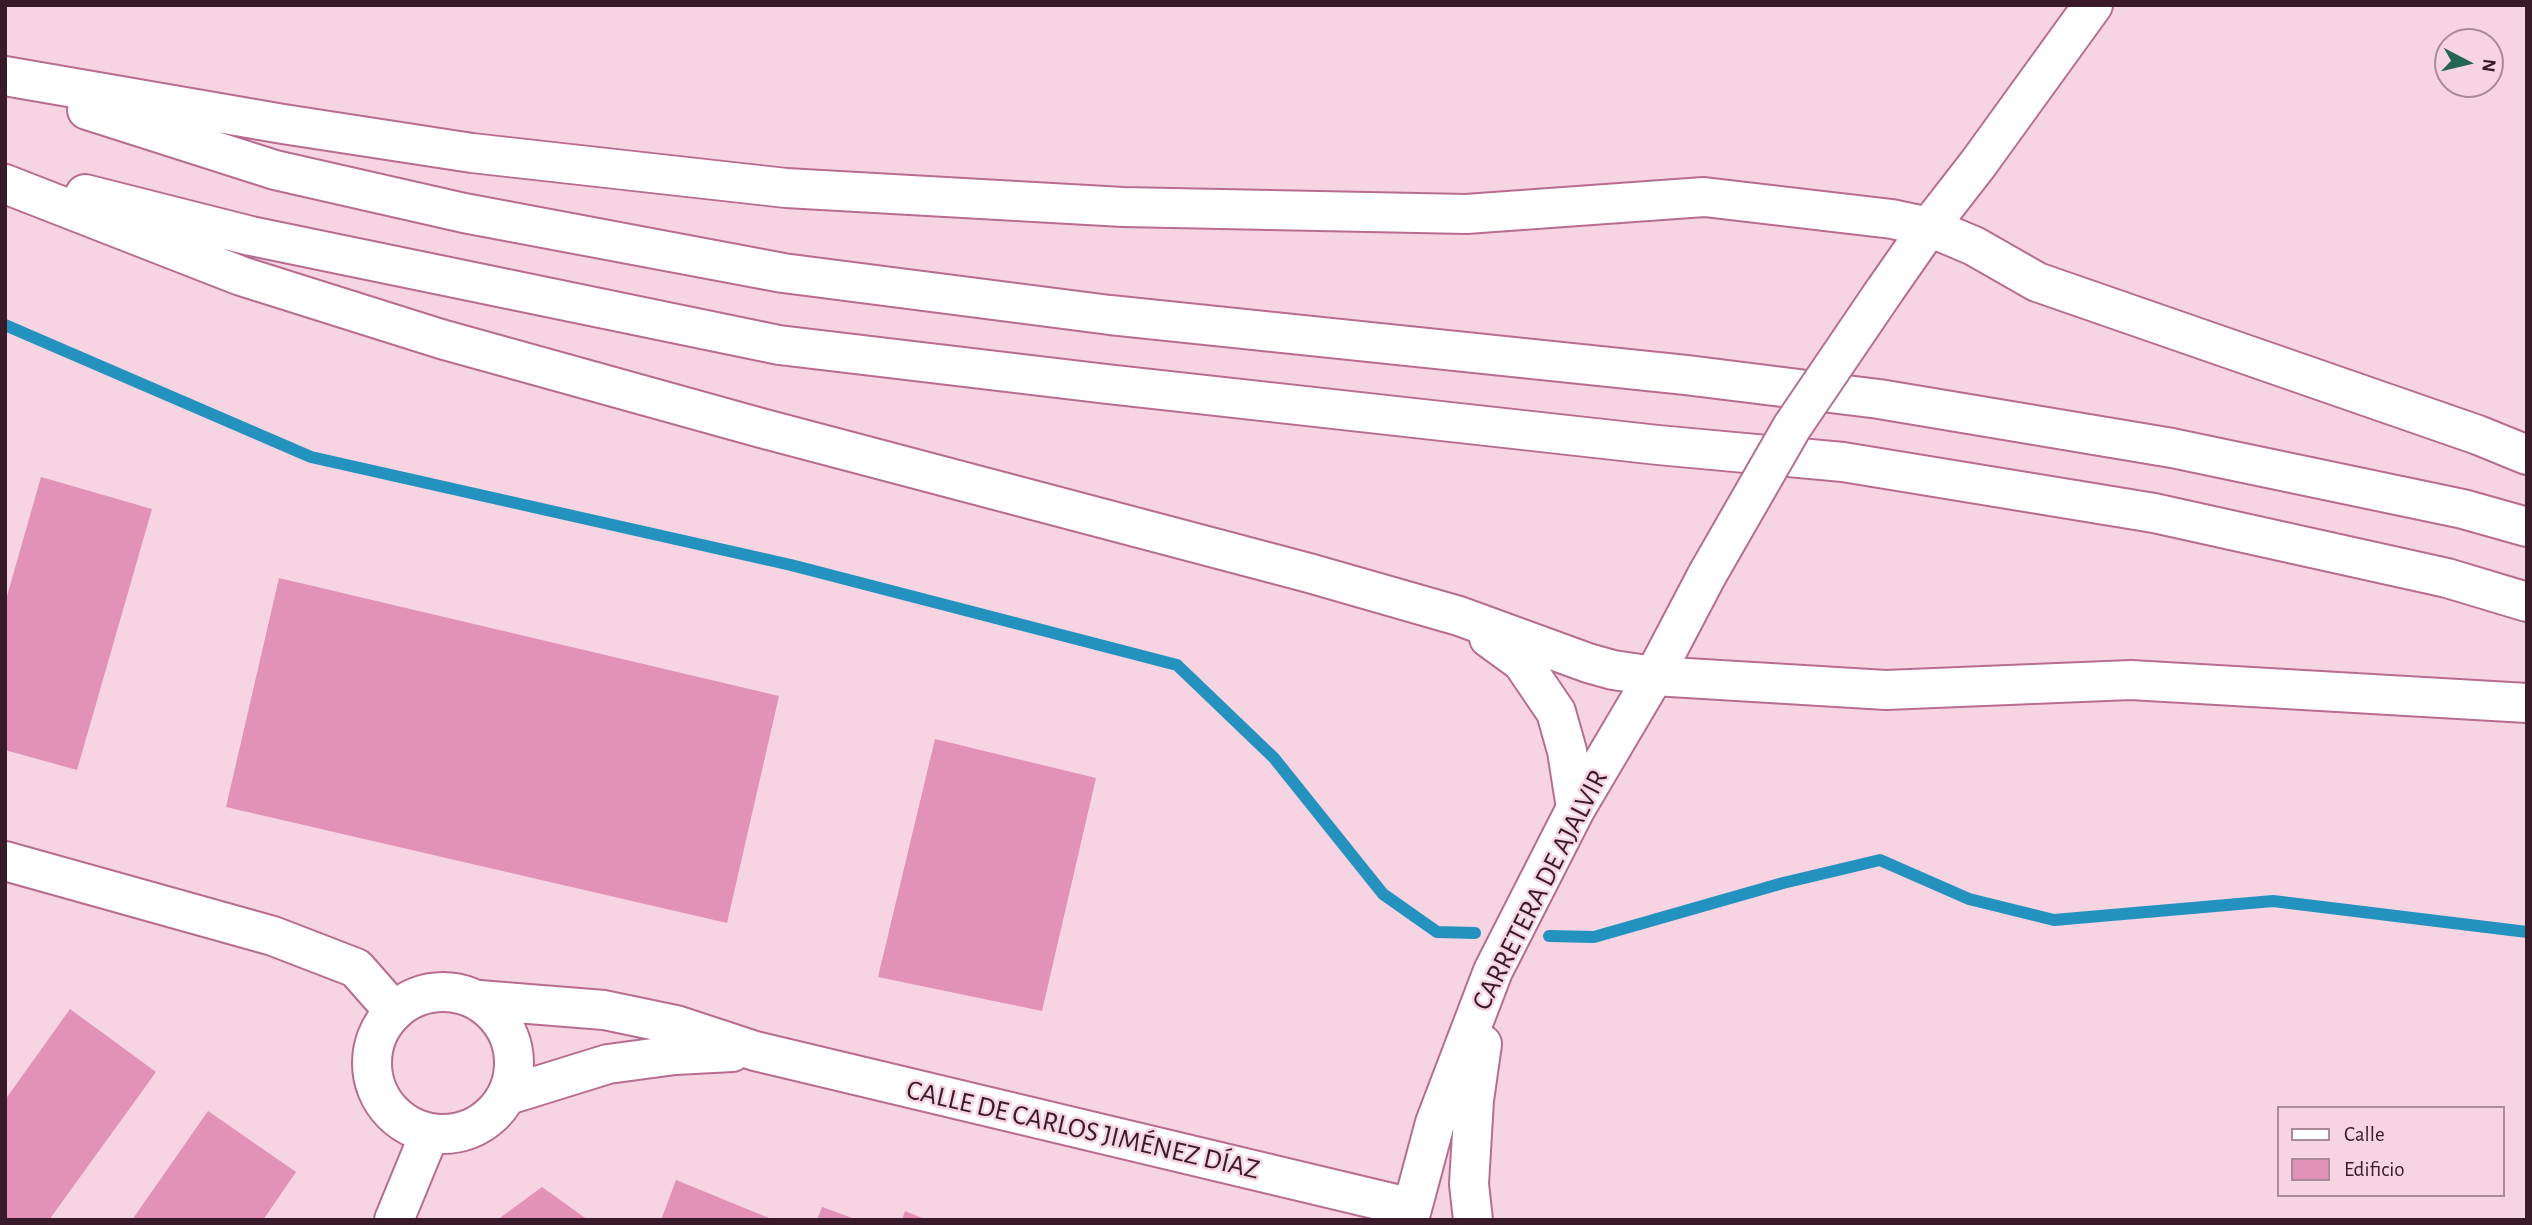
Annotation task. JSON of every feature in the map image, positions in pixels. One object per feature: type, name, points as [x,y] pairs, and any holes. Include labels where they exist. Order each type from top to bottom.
[{"type":"main road","name":"CARRETERA DE AJALVIR","points":[[1411,1214],[1435,1123],[1493,971],[1576,808],[1654,677],[1707,575],[1792,427],[1928,227],[1978,164],[2093,5]]},
{"type":"main road","points":[[5,76],[283,124],[472,153],[786,188],[1122,207],[1466,214],[1704,197],[1892,219],[1928,227],[1974,246],[2038,282],[2478,435],[2527,455]]},
{"type":"main road","points":[[5,84],[275,170],[464,213],[783,273],[1110,315],[1686,375],[1879,399],[2172,449],[2463,509],[2527,527]]},
{"type":"main road","points":[[5,173],[251,236],[779,345],[1617,441],[1843,462],[2154,513],[2447,578],[2527,602]]},
{"type":"main road","points":[[5,184],[241,276],[441,339],[761,428],[1282,566],[1459,616],[1588,663],[1654,677],[1886,690],[2131,680],[2527,703]]},
{"type":"main road","points":[[1459,616],[1522,662],[1556,712],[1567,751],[1576,808]]},
{"type":"main road","points":[[5,861],[285,941],[356,968],[393,1010]]},
{"type":"main road","points":[[1473,1220],[1469,1184],[1474,1100],[1493,971]]},
{"type":"main road","points":[[450,991],[479,1000],[504,1025],[515,1060],[508,1095],[488,1120],[460,1133],[429,1135],[400,1122],[379,1098],[371,1068],[376,1036],[393,1010],[419,995],[450,991]]},
{"type":"main road","name":"CALLE DE CARLOS JIMÉNEZ DÍAZ","points":[[479,1000],[604,1010],[676,1025],[755,1051],[1411,1214]]},
{"type":"main road","name":"CALLE DE CARLOS JIMÉNEZ DÍAZ","points":[[508,1095],[608,1064],[675,1055],[755,1051]]},
{"type":"main road","points":[[394,1220],[429,1135]]},
{"type":"building","points":[[41,477],[152,509],[77,770],[5,750],[5,603]]},
{"type":"building","points":[[279,578],[779,696],[727,923],[226,807]]},
{"type":"building","points":[[935,739],[1096,778],[1042,1011],[878,977]]},
{"type":"building","points":[[70,1009],[156,1072],[49,1220],[5,1220],[5,1100]]},
{"type":"building","points":[[208,1111],[296,1172],[263,1220],[132,1220]]},
{"type":"building","points":[[676,1180],[774,1220],[661,1220]]},
{"type":"building","points":[[542,1187],[588,1220],[497,1220]]},
{"type":"building","points":[[822,1207],[855,1219],[855,1220],[817,1220]]},
{"type":"building","points":[[905,1211],[927,1220],[902,1220]]},
{"type":"waterway","points":[[5,325],[311,457],[791,565],[1177,665],[1274,758],[1383,894],[1437,932],[1475,933]]},
{"type":"waterway","points":[[1549,936],[1594,937],[1783,883],[1880,860],[1969,899],[2054,920],[2273,901],[2527,932]]}]
